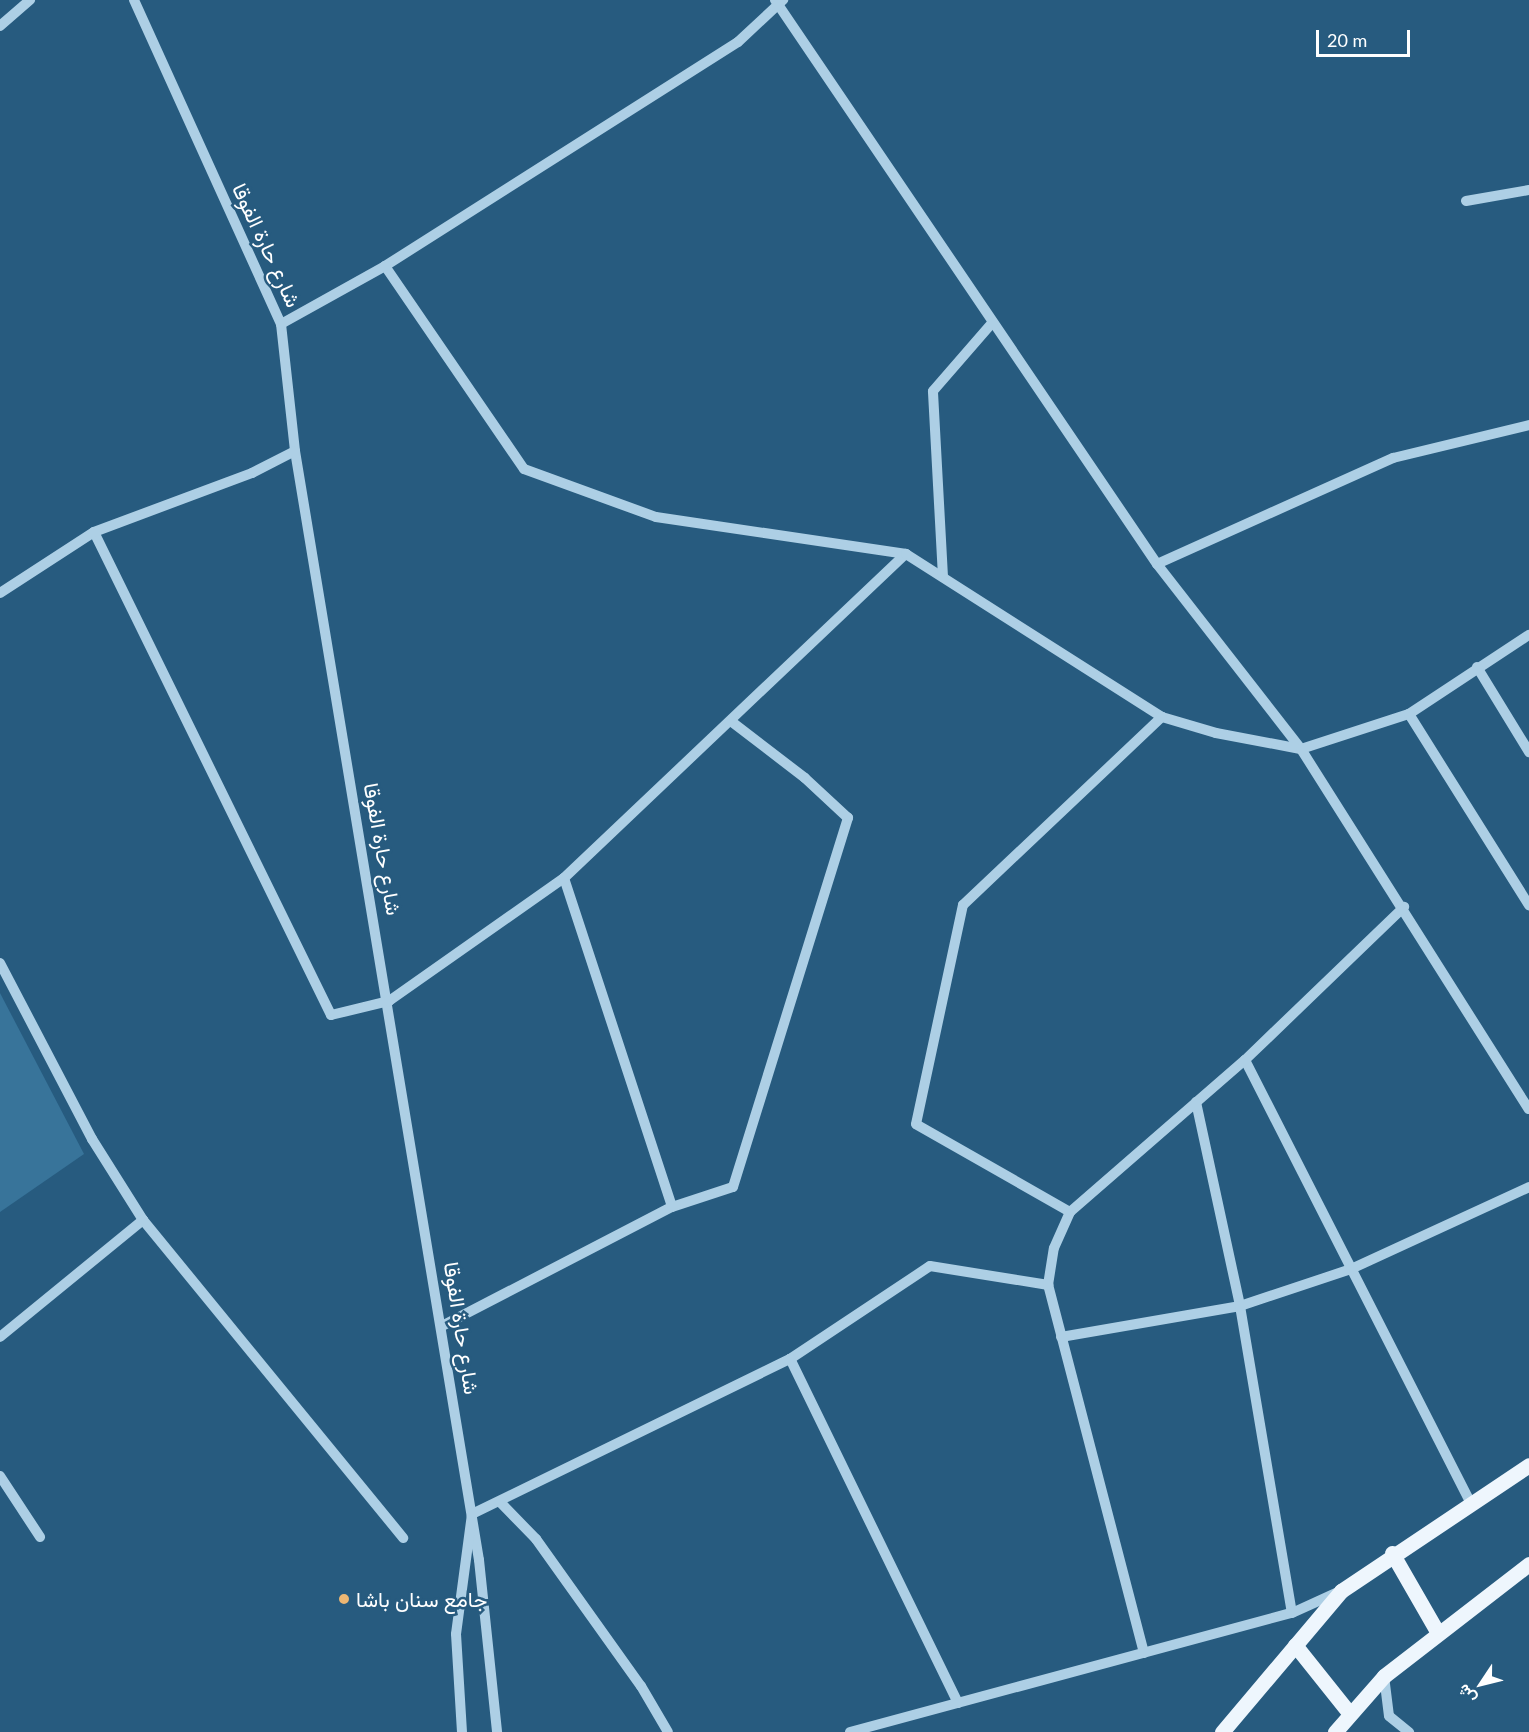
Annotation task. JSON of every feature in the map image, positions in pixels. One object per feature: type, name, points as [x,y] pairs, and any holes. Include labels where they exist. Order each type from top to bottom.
[{"type":"main road","points":[[1221,1732],[1341,1592],[1392,1553],[1529,1465]]},
{"type":"main road","points":[[1392,1553],[1438,1632]]},
{"type":"main road","points":[[1335,1732],[1384,1676],[1438,1632],[1529,1564]]},
{"type":"main road","points":[[1295,1645],[1350,1714]]},
{"type":"street","points":[[0,26],[30,0]]},
{"type":"street","name":"شارع حارة الفوقا","points":[[134,0],[281,324],[295,451],[389,1001],[472,1514],[495,1730]]},
{"type":"street","points":[[281,324],[385,266],[738,42],[779,1],[1157,564],[1301,749],[1404,907],[1529,1109]]},
{"type":"street","points":[[1466,201],[1529,190]]},
{"type":"street","points":[[385,266],[524,469],[657,517],[906,554],[1162,717],[1216,733],[1301,749],[1410,714],[1477,667],[1529,635]]},
{"type":"street","points":[[943,577],[933,391],[993,322]]},
{"type":"street","points":[[1157,564],[1393,458],[1529,425]]},
{"type":"street","points":[[0,593],[94,532],[252,473],[295,451]]},
{"type":"street","points":[[94,532],[331,1015],[389,1001],[564,878],[732,722],[906,554]]},
{"type":"street","points":[[1515,644],[1529,647]]},
{"type":"street","points":[[1477,667],[1529,753]]},
{"type":"street","points":[[1410,714],[1529,905]]},
{"type":"street","points":[[1070,1212],[916,1124],[963,905],[1162,717]]},
{"type":"street","points":[[442,1326],[672,1207],[734,1187],[848,818],[805,778],[732,722]]},
{"type":"street","points":[[564,878],[672,1207]]},
{"type":"street","points":[[1144,1653],[1047,1285],[1054,1248],[1070,1212],[1245,1060],[1404,907]]},
{"type":"street","points":[[0,963],[92,1139],[143,1220],[403,1538]]},
{"type":"street","points":[[1245,1060],[1470,1502]]},
{"type":"street","points":[[1196,1102],[1240,1306],[1292,1612]]},
{"type":"street","points":[[1061,1337],[1240,1306],[1351,1269],[1529,1187]]},
{"type":"street","points":[[0,1338],[143,1220]]},
{"type":"street","points":[[462,1732],[456,1634],[472,1514],[790,1359],[930,1266],[1047,1285]]},
{"type":"street","points":[[790,1359],[958,1703]]},
{"type":"street","points":[[0,1476],[40,1537]]},
{"type":"street","points":[[500,1502],[536,1539],[641,1686],[668,1732]]},
{"type":"street","points":[[850,1732],[1292,1612],[1341,1592]]},
{"type":"street","points":[[1384,1676],[1389,1716],[1409,1732]]},
{"type":"shaded area","points":[[0,993],[84,1154],[0,1212]]},
{"type":"place","name":"جامع سنان باشا","points":[[344,1599]]}]
